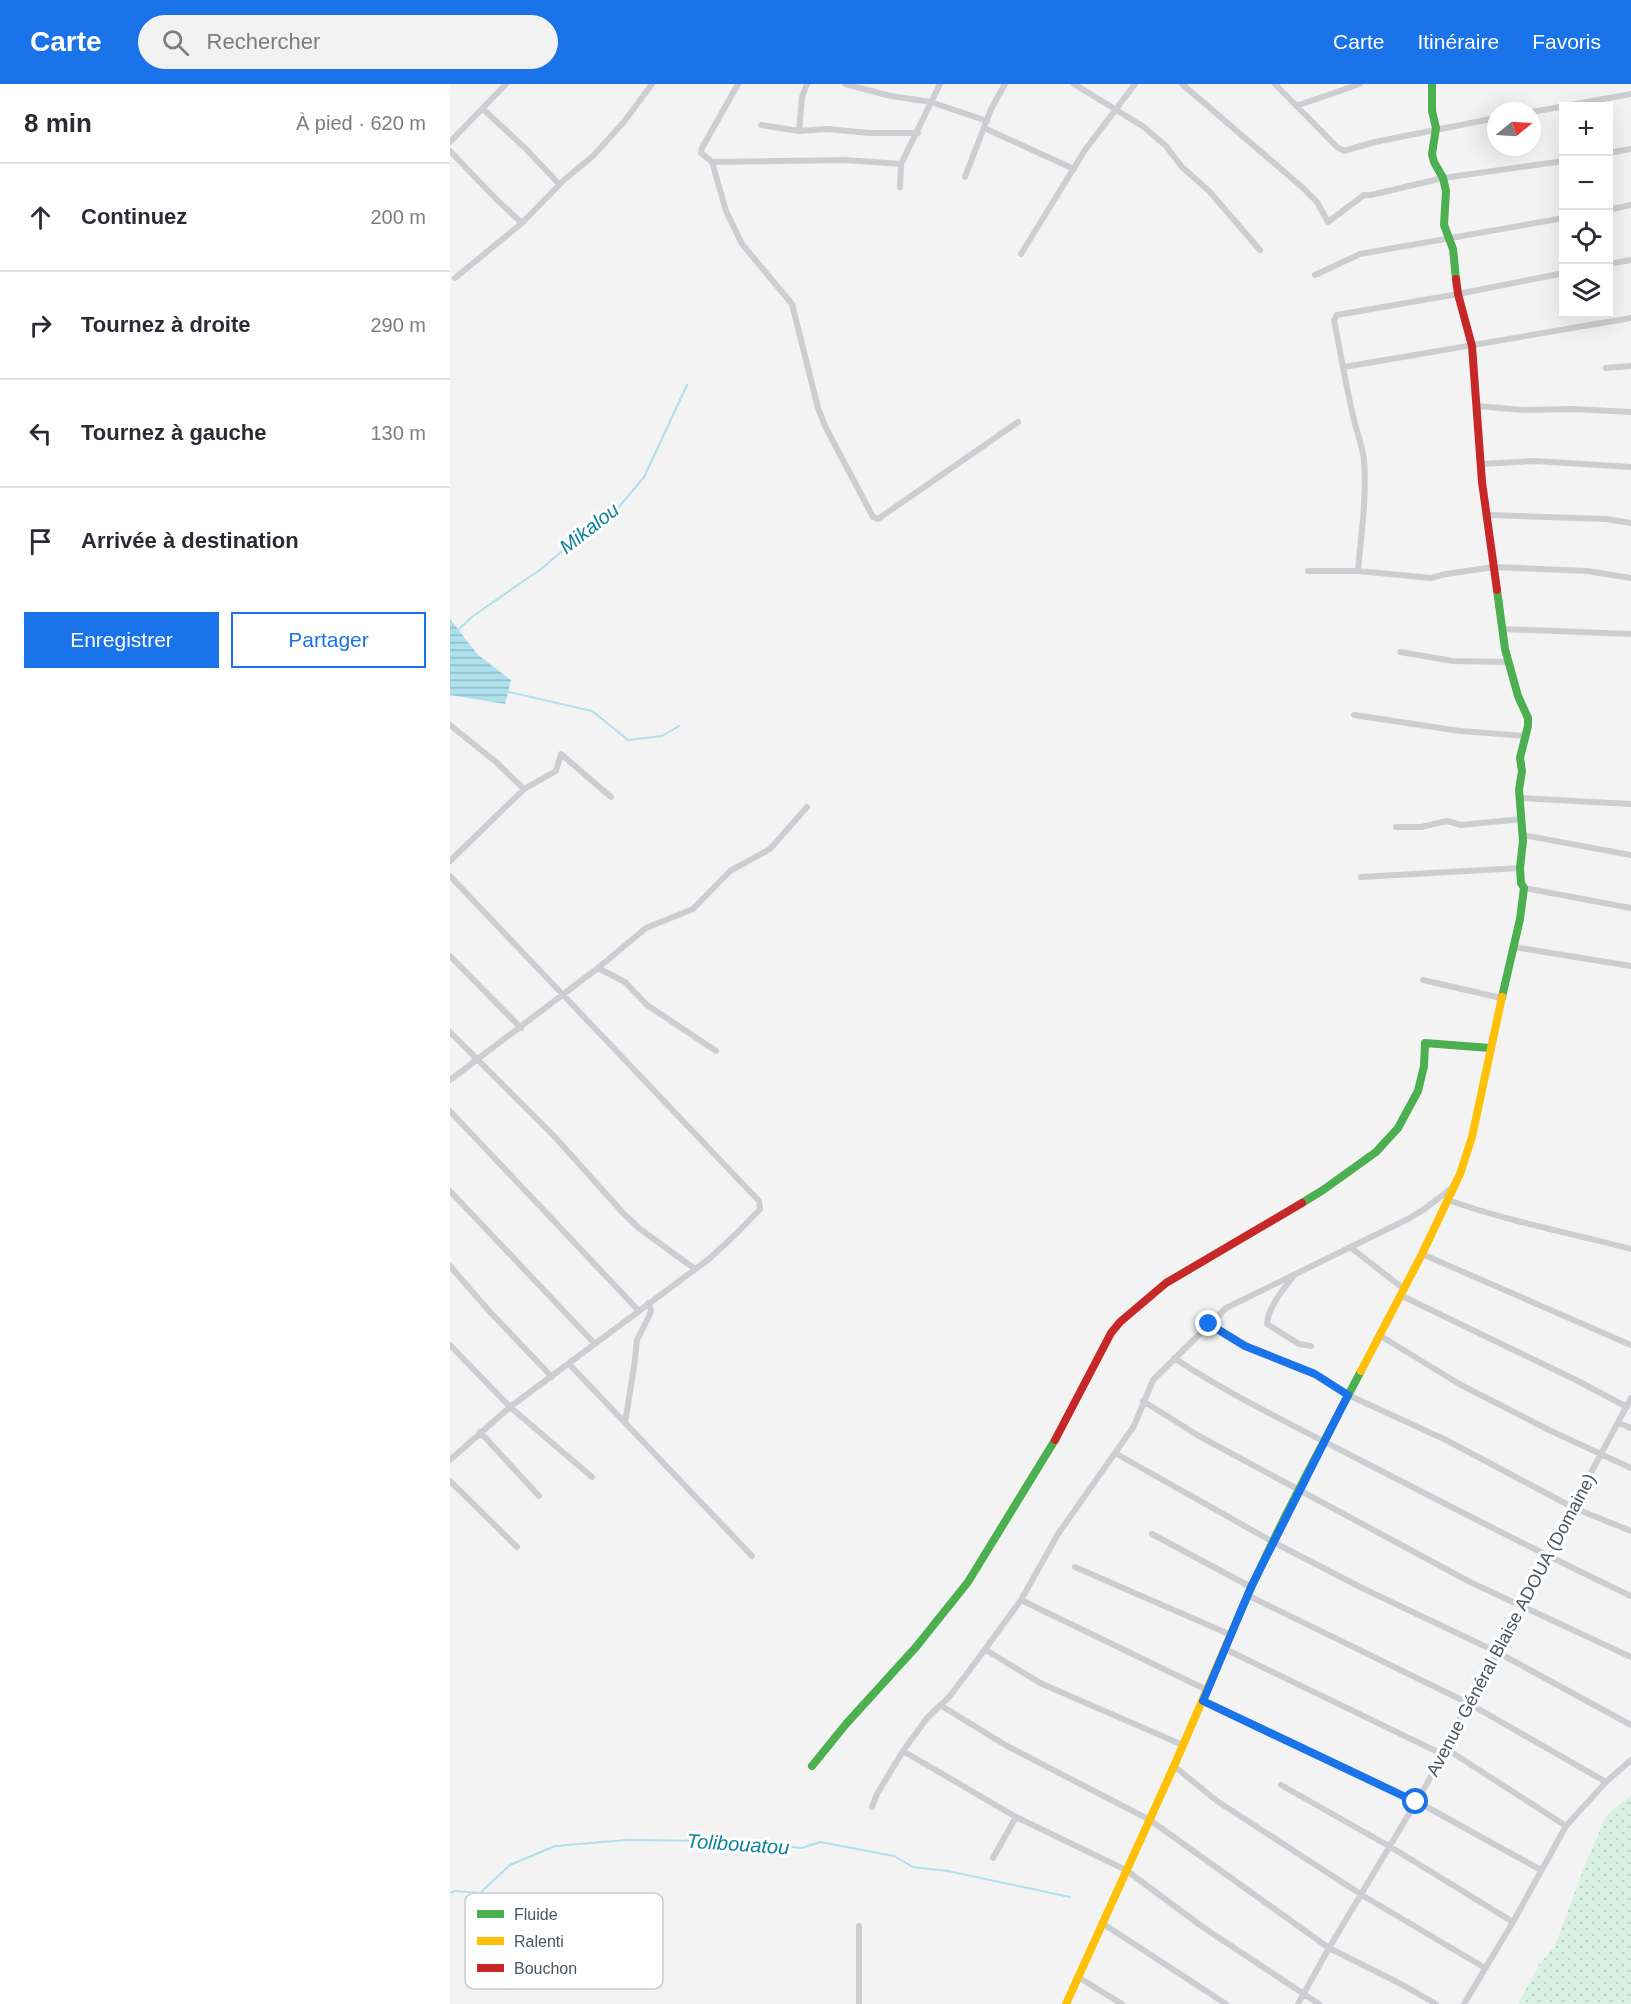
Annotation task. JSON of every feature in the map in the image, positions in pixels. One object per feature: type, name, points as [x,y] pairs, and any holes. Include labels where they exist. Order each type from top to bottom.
[{"type":"street","points":[[450,142],[506,84]]},
{"type":"street","points":[[455,279],[522,223],[559,184],[593,156],[623,123],[652,84]]},
{"type":"street","points":[[738,84],[701,153],[712,162],[726,211],[737,235],[792,304],[818,408],[825,426],[873,517],[878,519],[1018,422]]},
{"type":"street","points":[[799,131],[802,97],[807,84]]},
{"type":"street","points":[[845,84],[891,96],[931,102],[985,124],[1074,169]]},
{"type":"street","points":[[900,187],[902,164],[940,84]]},
{"type":"street","points":[[965,177],[985,124],[1005,84]]},
{"type":"street","points":[[1074,84],[1144,127],[1166,146],[1182,167],[1209,191],[1260,250]]},
{"type":"street","points":[[1021,254],[1085,150],[1135,84]]},
{"type":"street","points":[[1182,84],[1302,187],[1317,202],[1328,222],[1364,195],[1443,178],[1559,162]]},
{"type":"street","points":[[1275,84],[1337,147],[1344,151],[1436,128],[1487,120]]},
{"type":"street","points":[[1296,106],[1360,84]]},
{"type":"street","points":[[1066,2004],[1203,1701],[1249,1591],[1422,1254],[1454,1186],[1470,1143],[1514,946],[1524,888],[1521,883],[1520,868],[1523,834],[1519,783],[1522,771],[1520,758],[1528,718],[1518,696],[1508,662],[1481,464],[1472,346],[1458,294],[1455,262],[1444,225],[1446,191],[1432,154],[1436,128],[1432,111],[1432,84]]},
{"type":"street","points":[[1541,110],[1631,94]]},
{"type":"street","points":[[483,109],[559,184]]},
{"type":"street","points":[[761,125],[799,131],[827,129],[869,133],[918,133]]},
{"type":"street","points":[[1613,152],[1631,149]]},
{"type":"street","points":[[450,151],[496,200],[522,223]]},
{"type":"street","points":[[712,162],[844,160],[902,164]]},
{"type":"street","points":[[1613,209],[1631,205]]},
{"type":"street","points":[[1315,274],[1360,254],[1559,219]]},
{"type":"street","points":[[1613,263],[1631,260]]},
{"type":"street","points":[[1358,571],[1365,484],[1364,463],[1334,320],[1337,315],[1559,274]]},
{"type":"street","points":[[1344,367],[1631,318]]},
{"type":"street","points":[[1606,368],[1631,366]]},
{"type":"street","points":[[1477,406],[1523,410],[1573,409],[1631,412]]},
{"type":"street","points":[[1481,464],[1535,462],[1631,466]]},
{"type":"street","points":[[1488,515],[1606,519],[1631,523]]},
{"type":"street","points":[[1308,571],[1358,571],[1431,578],[1494,567],[1587,572],[1631,578]]},
{"type":"street","points":[[1503,628],[1631,634]]},
{"type":"street","points":[[1400,652],[1453,661],[1508,662]]},
{"type":"street","points":[[1354,715],[1460,731],[1526,736]]},
{"type":"street","points":[[450,725],[496,762],[524,789]]},
{"type":"street","points":[[450,861],[524,789],[556,771],[561,754],[611,797]]},
{"type":"street","points":[[1520,798],[1631,804]]},
{"type":"street","points":[[450,1080],[521,1028],[646,928],[693,909],[730,871],[770,849],[807,807]]},
{"type":"street","points":[[1396,827],[1421,827],[1447,821],[1461,825],[1522,819]]},
{"type":"street","points":[[1523,834],[1631,855]]},
{"type":"street","points":[[1361,877],[1520,868]]},
{"type":"street","points":[[450,876],[759,1201],[760,1209],[738,1232],[695,1269],[510,1407],[450,1460]]},
{"type":"street","points":[[1524,888],[1631,908]]},
{"type":"street","points":[[1514,946],[1631,966]]},
{"type":"street","points":[[450,956],[521,1028]]},
{"type":"street","points":[[598,968],[625,982],[647,1005],[716,1051]]},
{"type":"street","points":[[1423,980],[1501,998]]},
{"type":"street","points":[[450,1032],[554,1136],[624,1214],[640,1229],[695,1269]]},
{"type":"street","points":[[812,1766],[846,1724],[916,1647],[968,1582],[1061,1431],[1106,1341],[1120,1323],[1166,1283],[1323,1190],[1376,1152],[1398,1128],[1418,1091],[1424,1066],[1425,1043],[1490,1048]]},
{"type":"street","points":[[450,1111],[638,1310]]},
{"type":"street","points":[[873,1807],[877,1794],[903,1751],[927,1718],[986,1650],[1021,1600],[1058,1534],[1134,1426],[1153,1380],[1217,1315],[1233,1304],[1408,1219],[1454,1186]]},
{"type":"street","points":[[450,1191],[595,1344]]},
{"type":"street","points":[[1448,1200],[1488,1214],[1512,1218],[1631,1249]]},
{"type":"street","points":[[1350,1247],[1402,1292],[1627,1407]]},
{"type":"street","points":[[1422,1254],[1631,1345]]},
{"type":"street","points":[[450,1266],[552,1377]]},
{"type":"street","points":[[1295,1274],[1276,1301],[1267,1324],[1299,1344],[1311,1346]]},
{"type":"street","points":[[625,1423],[636,1340],[650,1314],[648,1303]]},
{"type":"street","points":[[1209,1324],[1245,1346],[1315,1374],[1348,1395],[1446,1440],[1574,1508],[1631,1531]]},
{"type":"street","points":[[1379,1335],[1461,1385],[1549,1430],[1631,1468]]},
{"type":"street","points":[[450,1346],[510,1407],[592,1477]]},
{"type":"street","points":[[1174,1358],[1205,1378],[1324,1441],[1549,1558],[1631,1596]]},
{"type":"street","points":[[569,1364],[752,1556]]},
{"type":"street","name":"Avenue Général Blaise ADOUA (Domaine)","points":[[1298,2004],[1416,1802],[1468,1703],[1525,1607],[1631,1398]]},
{"type":"street","points":[[1143,1401],[1181,1425],[1470,1582],[1631,1657]]},
{"type":"street","points":[[1619,1423],[1631,1428]]},
{"type":"street","points":[[480,1432],[539,1496]]},
{"type":"street","points":[[1115,1453],[1273,1542],[1364,1589],[1497,1652],[1631,1725]]},
{"type":"street","points":[[450,1481],[517,1547]]},
{"type":"street","points":[[1152,1534],[1249,1591],[1468,1703],[1606,1782]]},
{"type":"street","points":[[1075,1567],[1231,1635]]},
{"type":"street","points":[[1021,1600],[1207,1690]]},
{"type":"street","points":[[1226,1649],[1444,1751],[1566,1826]]},
{"type":"street","points":[[986,1650],[1042,1684],[1183,1745]]},
{"type":"street","points":[[1203,1701],[1416,1802],[1541,1870]]},
{"type":"street","points":[[940,1705],[998,1742],[1150,1820],[1329,1948],[1436,2004]]},
{"type":"street","points":[[903,1751],[1016,1817],[1126,1870],[1204,1928],[1319,2004]]},
{"type":"street","points":[[1464,2004],[1566,1826],[1606,1782],[1631,1760]]},
{"type":"street","points":[[1174,1766],[1217,1801],[1362,1895],[1485,1968]]},
{"type":"street","points":[[1281,1785],[1389,1846],[1513,1922]]},
{"type":"street","points":[[993,1858],[1016,1817]]},
{"type":"street","points":[[1102,1923],[1226,2004]]},
{"type":"street","points":[[859,1926],[860,2004]]},
{"type":"street","points":[[1078,1977],[1122,2004]]},
{"type":"green space","points":[[1631,1795],[1631,2004],[1518,2004],[1540,1963],[1555,1946],[1606,1816]]},
{"type":"water","points":[[450,619],[478,655],[511,680],[505,704],[450,695]]},
{"type":"waterway","name":"Mikalou","points":[[457,631],[473,616],[541,569],[588,529],[618,508],[644,477],[687,385]]},
{"type":"waterway","points":[[505,691],[592,711],[628,740],[662,736],[679,726]]},
{"type":"waterway","name":"Tolibouatou","points":[[450,1893],[455,1891],[480,1893],[510,1865],[555,1846],[626,1840],[723,1841],[802,1848],[820,1842],[894,1856],[913,1867],[948,1871],[1070,1897]]},
{"type":"traffic: fast","points":[[1432,84],[1432,111],[1436,128],[1432,154],[1446,191],[1444,225],[1453,249],[1456,279]]},
{"type":"traffic: fast","points":[[1497,590],[1505,649],[1518,696],[1528,718],[1520,758],[1522,771],[1519,790],[1523,841],[1520,868],[1521,883],[1524,888],[1520,919],[1502,997]]},
{"type":"traffic: fast","points":[[1302,1203],[1376,1152],[1398,1128],[1418,1091],[1424,1066],[1425,1043],[1490,1048]]},
{"type":"traffic: fast","points":[[1237,1620],[1281,1525],[1361,1371]]},
{"type":"traffic: fast","points":[[812,1766],[846,1724],[916,1647],[968,1582],[1055,1440]]},
{"type":"traffic: slow","points":[[1361,1371],[1422,1254],[1460,1174],[1472,1137],[1502,997]]},
{"type":"traffic: slow","points":[[1066,2004],[1174,1766],[1237,1620]]},
{"type":"traffic: jam","points":[[1456,279],[1472,346],[1482,482],[1497,590]]},
{"type":"traffic: jam","points":[[1055,1440],[1111,1333],[1120,1322],[1166,1283],[1302,1203]]},
{"type":"route","points":[[1209,1324],[1245,1346],[1315,1374],[1348,1395],[1251,1587],[1203,1701],[1416,1802]]}]
